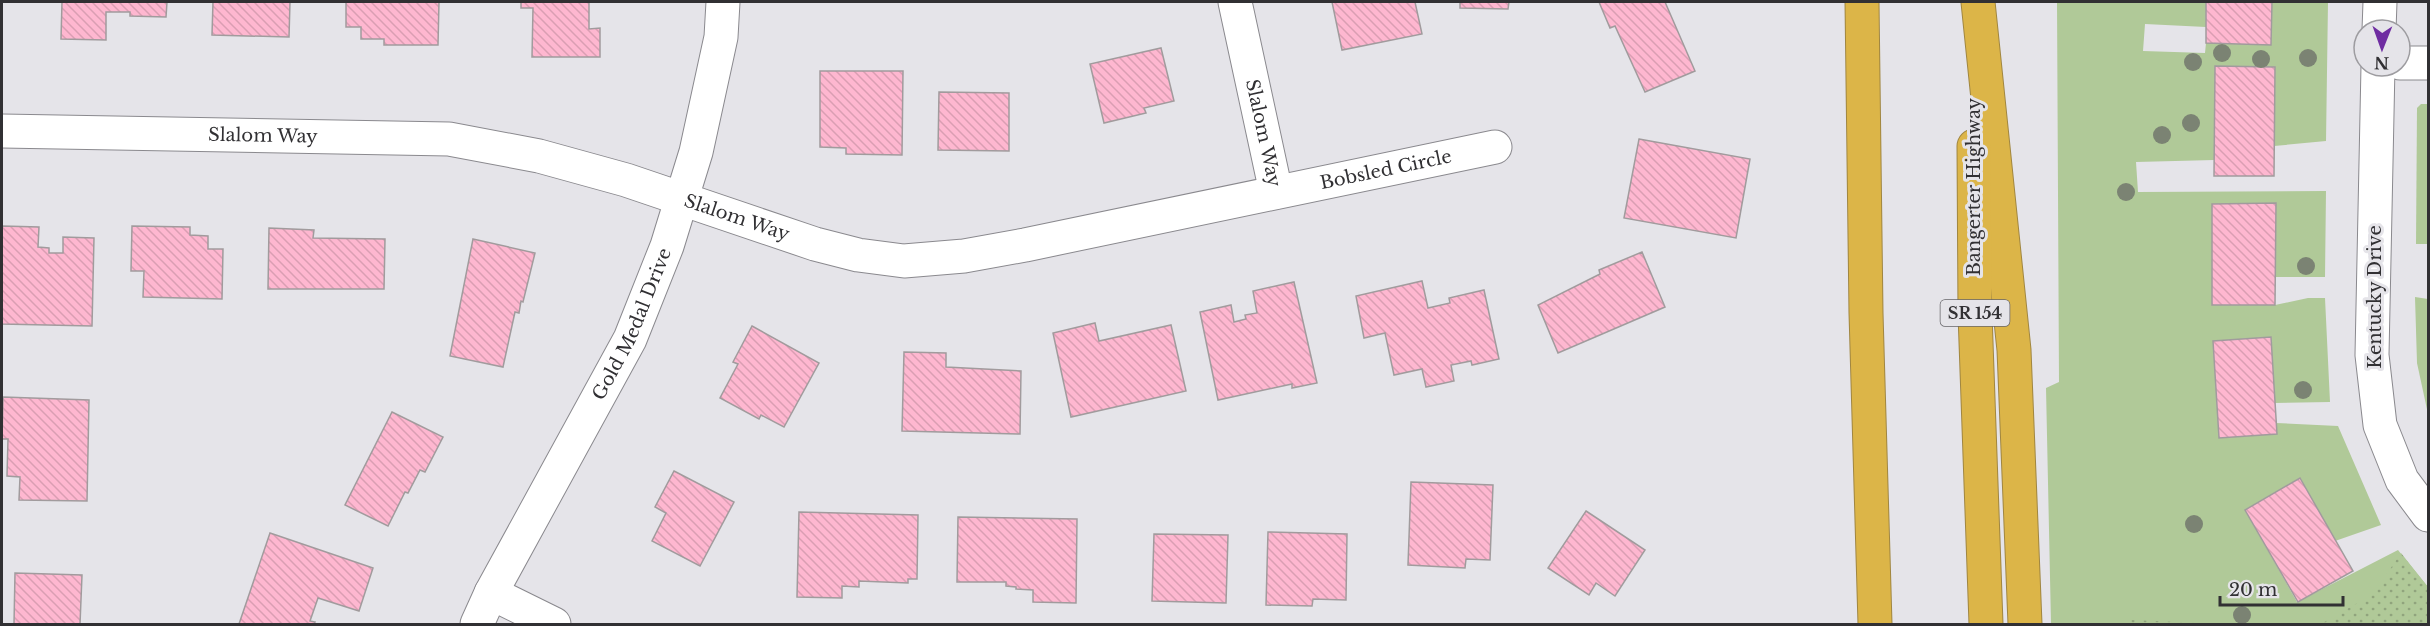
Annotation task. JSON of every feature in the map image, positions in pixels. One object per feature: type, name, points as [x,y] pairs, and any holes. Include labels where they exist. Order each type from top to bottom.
[{"type":"highway","points":[[1862,2],[1866,313],[1875,624]]},
{"type":"highway","name":"Bangerter Highway","points":[[1973,2],[1975,314],[1986,624]]},
{"type":"highway","points":[[1978,2],[2014,350],[2025,624]]},
{"type":"street","name":"Gold Medal Drive","points":[[477,624],[490,593],[630,339],[668,246],[696,152],[719,49],[723,2]]},
{"type":"street","name":"Slalom Way","points":[[2,131],[449,139],[539,156],[682,199],[815,244],[858,255],[904,261],[964,256],[1276,192],[1234,2]]},
{"type":"street","points":[[2379,18],[2380,2]]},
{"type":"street","points":[[2412,63],[2428,63]]},
{"type":"street","name":"Kentucky Drive","points":[[2378,78],[2372,355],[2380,425],[2402,480],[2428,515]]},
{"type":"street","name":"Bobsled Circle","points":[[1276,192],[1495,147]]},
{"type":"street","points":[[490,593],[554,624]]},
{"type":"green space","points":[[2057,2],[2206,2],[2206,27],[2145,24],[2143,51],[2205,53],[2206,43],[2271,44],[2272,2],[2328,2],[2326,141],[2274,146],[2275,67],[2215,66],[2214,160],[2136,162],[2138,192],[2326,191],[2325,277],[2275,277],[2276,203],[2212,204],[2212,304],[2275,305],[2308,298],[2325,298],[2330,402],[2274,403],[2271,337],[2213,341],[2219,438],[2277,434],[2276,423],[2338,426],[2381,525],[2335,541],[2300,479],[2245,510],[2297,602],[2398,550],[2428,587],[2428,624],[2051,624],[2046,388],[2059,382]]},
{"type":"green space","points":[[2421,104],[2428,104],[2428,244],[2416,244],[2417,108]]},
{"type":"green space","points":[[2415,297],[2428,299],[2428,414],[2417,363]]},
{"type":"green space","points":[[2401,553],[2428,587],[2428,624],[2321,624],[2373,594]]},
{"type":"green space","points":[[2130,620],[2226,624],[2129,624]]},
{"type":"building","points":[[62,2],[167,2],[166,17],[130,16],[130,12],[106,12],[106,40],[61,39]]},
{"type":"building","points":[[213,2],[290,2],[289,37],[212,35]]},
{"type":"building","points":[[346,2],[439,2],[438,45],[384,45],[384,39],[361,39],[361,27],[346,27]]},
{"type":"building","points":[[521,2],[589,2],[589,29],[600,28],[600,57],[532,57],[533,8],[521,8]]},
{"type":"building","points":[[1332,2],[1415,2],[1422,34],[1342,50]]},
{"type":"building","points":[[1460,2],[1509,2],[1508,9],[1460,8]]},
{"type":"building","points":[[1599,2],[1665,2],[1695,71],[1645,92],[1615,26],[1610,28]]},
{"type":"building","points":[[2206,2],[2272,2],[2271,45],[2206,43]]},
{"type":"building","points":[[1161,48],[1174,101],[1144,108],[1146,113],[1104,123],[1090,64]]},
{"type":"building","points":[[2215,66],[2275,67],[2274,176],[2214,176]]},
{"type":"building","points":[[820,71],[903,71],[902,155],[846,154],[846,148],[820,147]]},
{"type":"building","points":[[939,92],[1009,93],[1009,151],[938,150]]},
{"type":"building","points":[[1639,139],[1750,159],[1736,238],[1624,218]]},
{"type":"building","points":[[2276,203],[2275,305],[2212,305],[2212,204]]},
{"type":"building","points":[[2,226],[39,227],[38,247],[49,248],[49,253],[63,253],[63,237],[94,238],[92,326],[2,324]]},
{"type":"building","points":[[132,226],[190,227],[190,235],[208,236],[208,249],[223,249],[222,299],[143,297],[144,271],[131,271]]},
{"type":"building","points":[[269,228],[314,230],[313,238],[385,239],[384,289],[268,289]]},
{"type":"building","points":[[473,239],[535,253],[523,302],[521,301],[519,313],[515,312],[503,367],[450,356]]},
{"type":"building","points":[[1642,252],[1665,307],[1558,353],[1538,305],[1600,274],[1599,270]]},
{"type":"building","points":[[1422,281],[1428,308],[1450,303],[1449,298],[1484,290],[1499,359],[1472,365],[1471,361],[1451,365],[1454,381],[1426,387],[1422,369],[1394,375],[1385,333],[1364,338],[1356,296]]},
{"type":"building","points":[[1294,282],[1317,383],[1292,388],[1292,384],[1218,400],[1200,312],[1231,305],[1234,322],[1246,319],[1245,315],[1257,313],[1253,291]]},
{"type":"building","points":[[1095,323],[1099,341],[1171,325],[1186,391],[1071,417],[1053,333]]},
{"type":"building","points":[[752,326],[819,363],[784,427],[761,415],[759,419],[720,398],[738,364],[733,362]]},
{"type":"building","points":[[2271,337],[2277,434],[2219,438],[2213,341]]},
{"type":"building","points":[[904,352],[946,353],[946,367],[1021,371],[1020,434],[902,431]]},
{"type":"building","points":[[3,397],[89,400],[87,501],[19,500],[20,477],[7,476],[8,439],[2,439]]},
{"type":"building","points":[[392,412],[443,437],[425,472],[420,470],[408,493],[405,492],[388,526],[345,505]]},
{"type":"building","points":[[674,471],[734,502],[700,566],[652,541],[666,513],[655,507]]},
{"type":"building","points":[[2300,478],[2353,571],[2298,602],[2245,510]]},
{"type":"building","points":[[1411,482],[1493,485],[1490,560],[1466,559],[1465,568],[1408,565]]},
{"type":"building","points":[[1586,511],[1645,550],[1615,596],[1596,583],[1589,595],[1548,568]]},
{"type":"building","points":[[799,512],[918,515],[917,579],[908,579],[908,583],[859,581],[859,587],[842,586],[842,598],[797,597]]},
{"type":"building","points":[[958,517],[1077,519],[1076,603],[1033,602],[1033,590],[1016,589],[1016,587],[1006,586],[1006,582],[957,582]]},
{"type":"building","points":[[1268,532],[1347,534],[1346,600],[1313,599],[1312,606],[1266,605]]},
{"type":"building","points":[[270,533],[373,568],[359,611],[318,598],[310,621],[315,622],[314,624],[239,624]]},
{"type":"building","points":[[1154,534],[1228,535],[1226,603],[1152,601]]},
{"type":"building","points":[[15,573],[82,575],[80,624],[14,624]]}]
